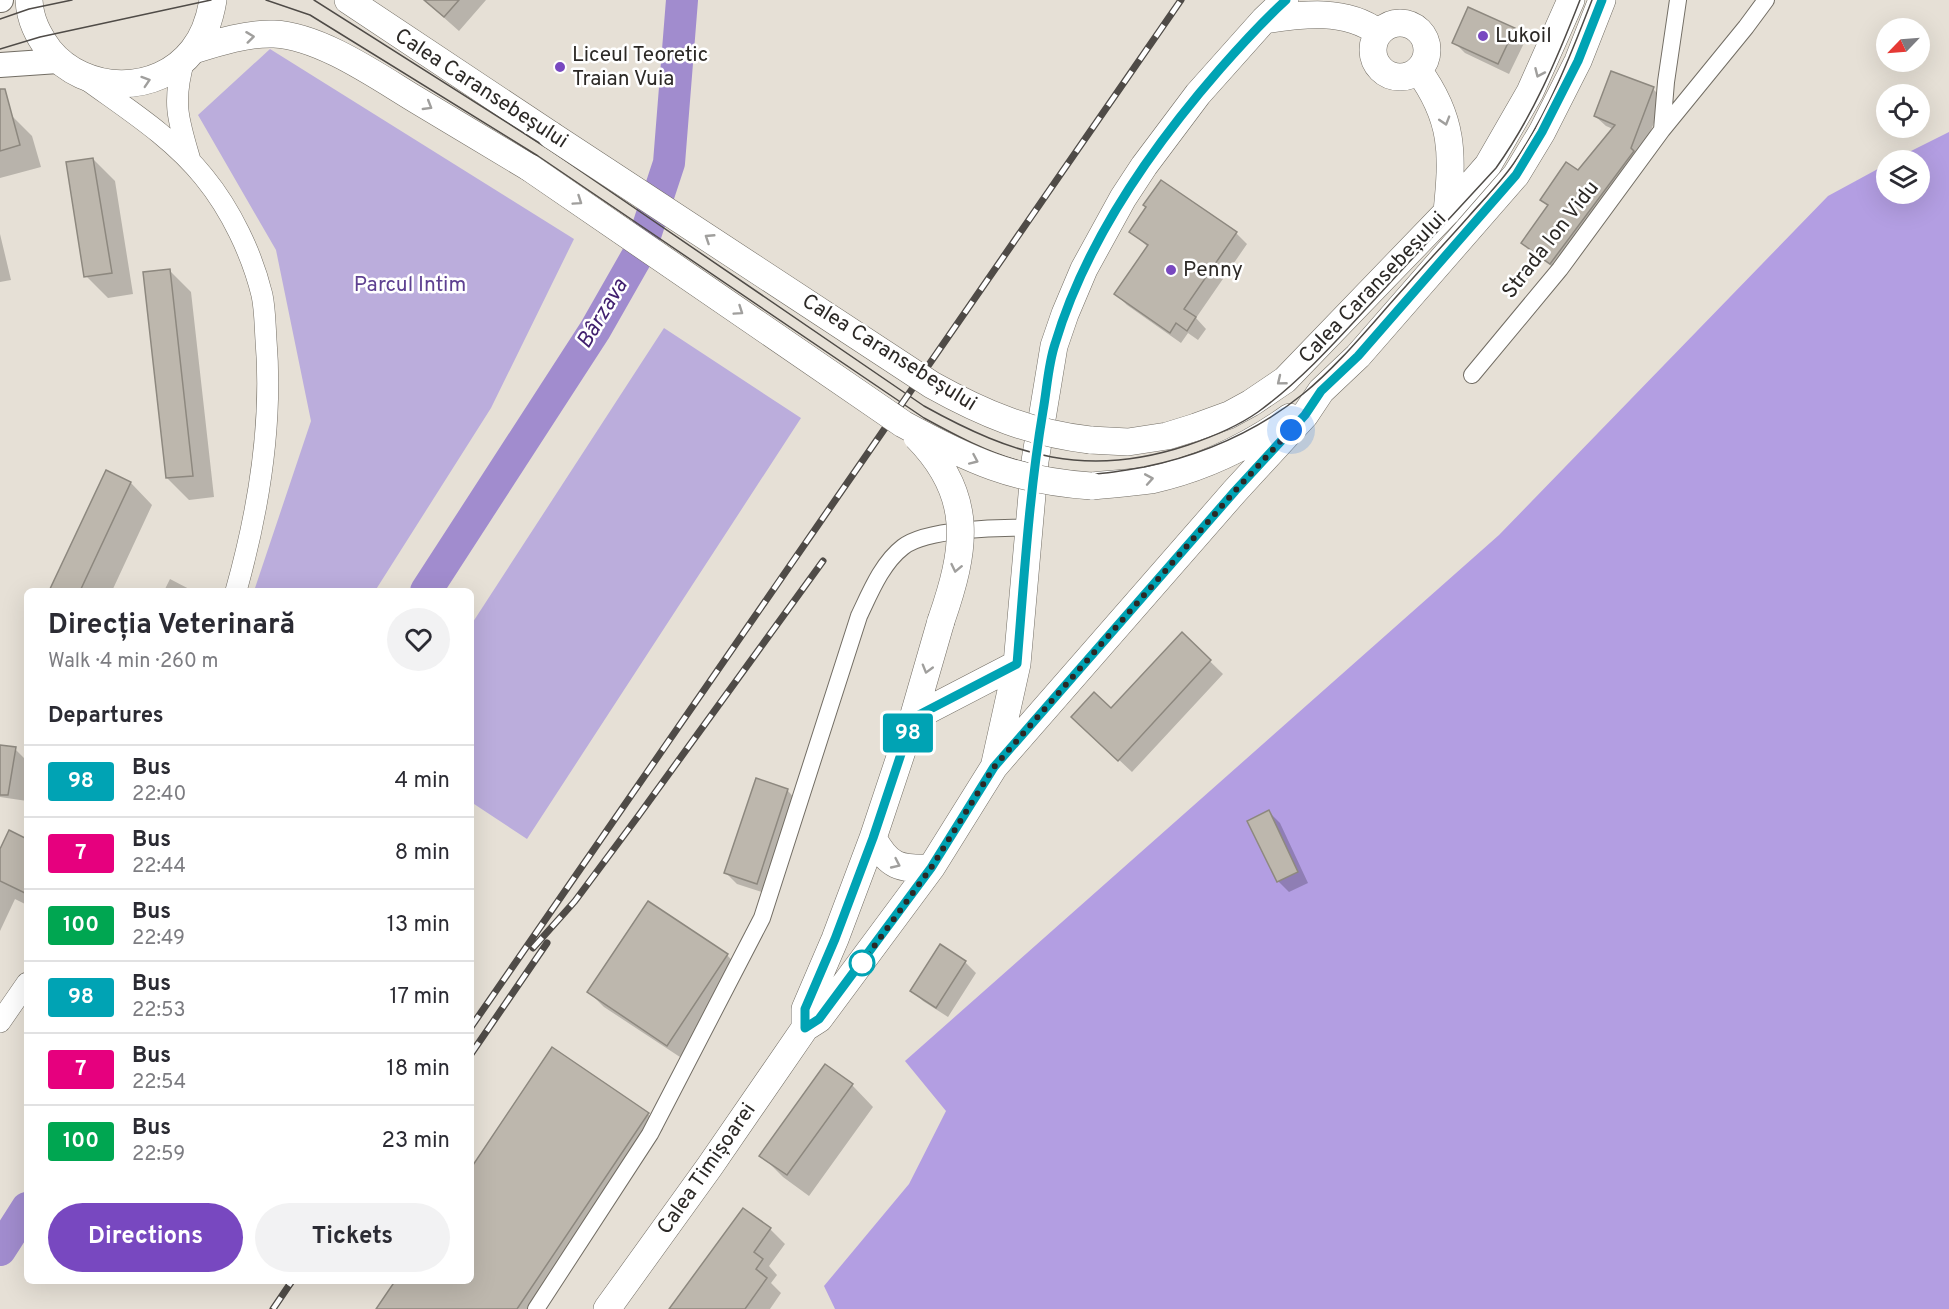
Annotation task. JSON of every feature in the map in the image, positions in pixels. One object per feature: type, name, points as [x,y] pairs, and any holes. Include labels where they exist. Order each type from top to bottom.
[{"type":"main road","points":[[29,0],[33,23],[40,37],[58,61]]},
{"type":"main road","points":[[189,55],[204,34],[213,0]]},
{"type":"main road","name":"Calea Caransebeșului","points":[[341,0],[357,7],[932,385],[969,406],[999,419],[1050,434],[1090,440],[1128,442],[1167,436],[1229,415],[1285,380],[1447,212],[1488,165],[1530,92],[1571,0]]},
{"type":"main road","name":"Calea Timișoarei","points":[[994,767],[1017,664],[1035,461],[1054,346],[1065,314],[1084,268],[1123,198],[1170,130],[1263,20],[1286,0]]},
{"type":"main road","name":"Calea Timișoarei","points":[[607,1309],[710,1166],[805,1028],[819,1019],[931,868],[994,767],[1235,491],[1305,415],[1321,391],[1358,356],[1516,175],[1542,132],[1578,61],[1602,0]]},
{"type":"main road","points":[[1263,20],[1317,14],[1342,17],[1363,23],[1379,33]]},
{"type":"main road","points":[[1399,23],[1412,25],[1419,30],[1426,41],[1427,54],[1418,70],[1403,77],[1383,70],[1375,59],[1374,52],[1379,33],[1386,27],[1399,23]]},
{"type":"main road","name":"Calea Caransebeșului","points":[[58,61],[83,77],[109,84],[136,84],[162,75],[189,55],[223,40],[274,34],[314,44],[359,64],[530,168],[903,424],[981,464],[1010,473],[1043,481],[1091,486],[1149,480],[1178,473],[1209,462],[1274,428],[1321,391]]},
{"type":"main road","points":[[0,65],[58,61]]},
{"type":"main road","points":[[1418,70],[1438,99],[1450,140],[1447,212]]},
{"type":"main road","name":"Calea Timișoarei","points":[[805,1028],[805,1009],[835,939],[873,838],[913,718],[958,564],[961,538],[958,504],[948,477],[938,461],[903,424]]},
{"type":"main road","points":[[913,718],[1017,664]]},
{"type":"main road","points":[[979,683],[1008,705]]},
{"type":"main road","points":[[873,838],[889,862],[899,867],[912,869],[931,868]]},
{"type":"street","points":[[1662,130],[1666,82],[1678,0]]},
{"type":"street","name":"Strada Ion Vidu","points":[[1472,375],[1560,269],[1662,130],[1766,0]]},
{"type":"street","points":[[189,55],[178,82],[177,117],[190,161]]},
{"type":"street","points":[[83,77],[153,128],[206,178],[225,206],[254,268],[263,298],[269,372],[267,426],[258,500],[237,588]]},
{"type":"street","points":[[536,1309],[650,1134],[758,927],[859,616],[872,588],[890,560],[913,540],[1005,527],[1029,528]]},
{"type":"street","points":[[0,1022],[24,987]]},
{"type":"green space","name":"Parcul Intim","points":[[270,49],[574,239],[491,408],[377,588],[255,588],[311,421],[276,250],[198,115]]},
{"type":"green space","points":[[664,328],[801,418],[527,839],[474,804],[474,620]]},
{"type":"shaded area","points":[[1949,132],[1949,1309],[835,1309],[824,1286],[909,1184],[946,1111],[905,1061],[1499,535],[1828,196],[1876,170],[1876,204],[1930,204],[1930,150],[1913,150]]},
{"type":"building","points":[[424,0],[459,0],[444,17]]},
{"type":"building","name":"Lukoil","points":[[1468,7],[1515,28],[1498,64],[1452,43]]},
{"type":"building","points":[[1611,71],[1654,87],[1631,148],[1634,151],[1550,264],[1521,243],[1548,205],[1540,200],[1566,162],[1578,170],[1615,125],[1594,116]]},
{"type":"building","points":[[0,89],[5,89],[20,145],[0,151]]},
{"type":"building","points":[[93,158],[112,273],[84,277],[66,162]]},
{"type":"building","name":"Penny","points":[[1161,180],[1237,232],[1184,309],[1196,317],[1187,331],[1176,323],[1170,333],[1114,294],[1148,245],[1129,232],[1146,207],[1143,205]]},
{"type":"building","points":[[170,269],[193,476],[166,478],[143,272]]},
{"type":"building","points":[[106,470],[131,482],[81,588],[50,588]]},
{"type":"building","points":[[1182,632],[1211,660],[1118,761],[1071,717],[1094,692],[1111,708]]},
{"type":"building","points":[[0,745],[16,747],[8,795],[0,795]]},
{"type":"building","points":[[756,778],[788,789],[757,884],[724,873]]},
{"type":"building","points":[[1269,810],[1298,872],[1277,882],[1247,821]]},
{"type":"building","points":[[9,830],[24,838],[24,893],[0,881],[0,849]]},
{"type":"building","points":[[648,901],[728,954],[667,1046],[587,992]]},
{"type":"building","points":[[940,944],[966,961],[936,1008],[910,991]]},
{"type":"building","points":[[552,1047],[649,1113],[517,1309],[376,1309],[393,1284],[474,1284],[474,1164]]},
{"type":"building","points":[[825,1064],[853,1084],[787,1175],[759,1156]]},
{"type":"building","points":[[743,1208],[771,1228],[754,1252],[763,1259],[756,1269],[767,1278],[745,1309],[669,1309]]},
{"type":"waterway","name":"Bârzava","points":[[428,588],[595,330],[640,251],[669,163],[682,0]]},
{"type":"waterway","name":"Bârzava","points":[[0,1250],[24,1213]]},
{"type":"tram line","points":[[0,19],[29,9],[72,0]]},
{"type":"tram line","points":[[0,49],[40,37],[211,0]]},
{"type":"tram line","points":[[266,0],[310,15],[538,156],[924,418],[997,454],[1056,470],[1090,474],[1144,467],[1207,449],[1266,420],[1317,382],[1356,342],[1509,170],[1548,104],[1592,0]]},
{"type":"tram line","points":[[314,0],[544,146],[924,406],[989,438],[1020,449],[1052,457],[1084,461],[1117,460],[1151,455],[1206,438],[1258,412],[1305,372],[1496,168],[1522,128],[1543,87],[1580,0]]},
{"type":"railway","points":[[474,1023],[1181,0]]},
{"type":"railway","points":[[533,948],[575,901],[823,561]]},
{"type":"railway","points":[[474,1050],[547,943]]},
{"type":"railway","points":[[273,1309],[290,1284]]},
{"type":"bus line","name":"98","points":[[1286,0],[1263,20],[1177,120],[1123,198],[1084,268],[1054,346],[1035,461],[1017,664],[913,718],[873,838],[835,939],[805,1009],[805,1028],[819,1019],[931,868],[994,767],[1235,491],[1305,415],[1321,391],[1358,356],[1516,175],[1542,132],[1578,61],[1602,0]]},
{"type":"place","name":"Lukoil","points":[[1483,36]]},
{"type":"place","name":"Liceul Teoretic Traian Vuia","points":[[560,67]]},
{"type":"place","name":"Penny","points":[[1171,270]]},
{"type":"route","points":[[862,963],[931,868],[994,767],[1291,430]]}]
